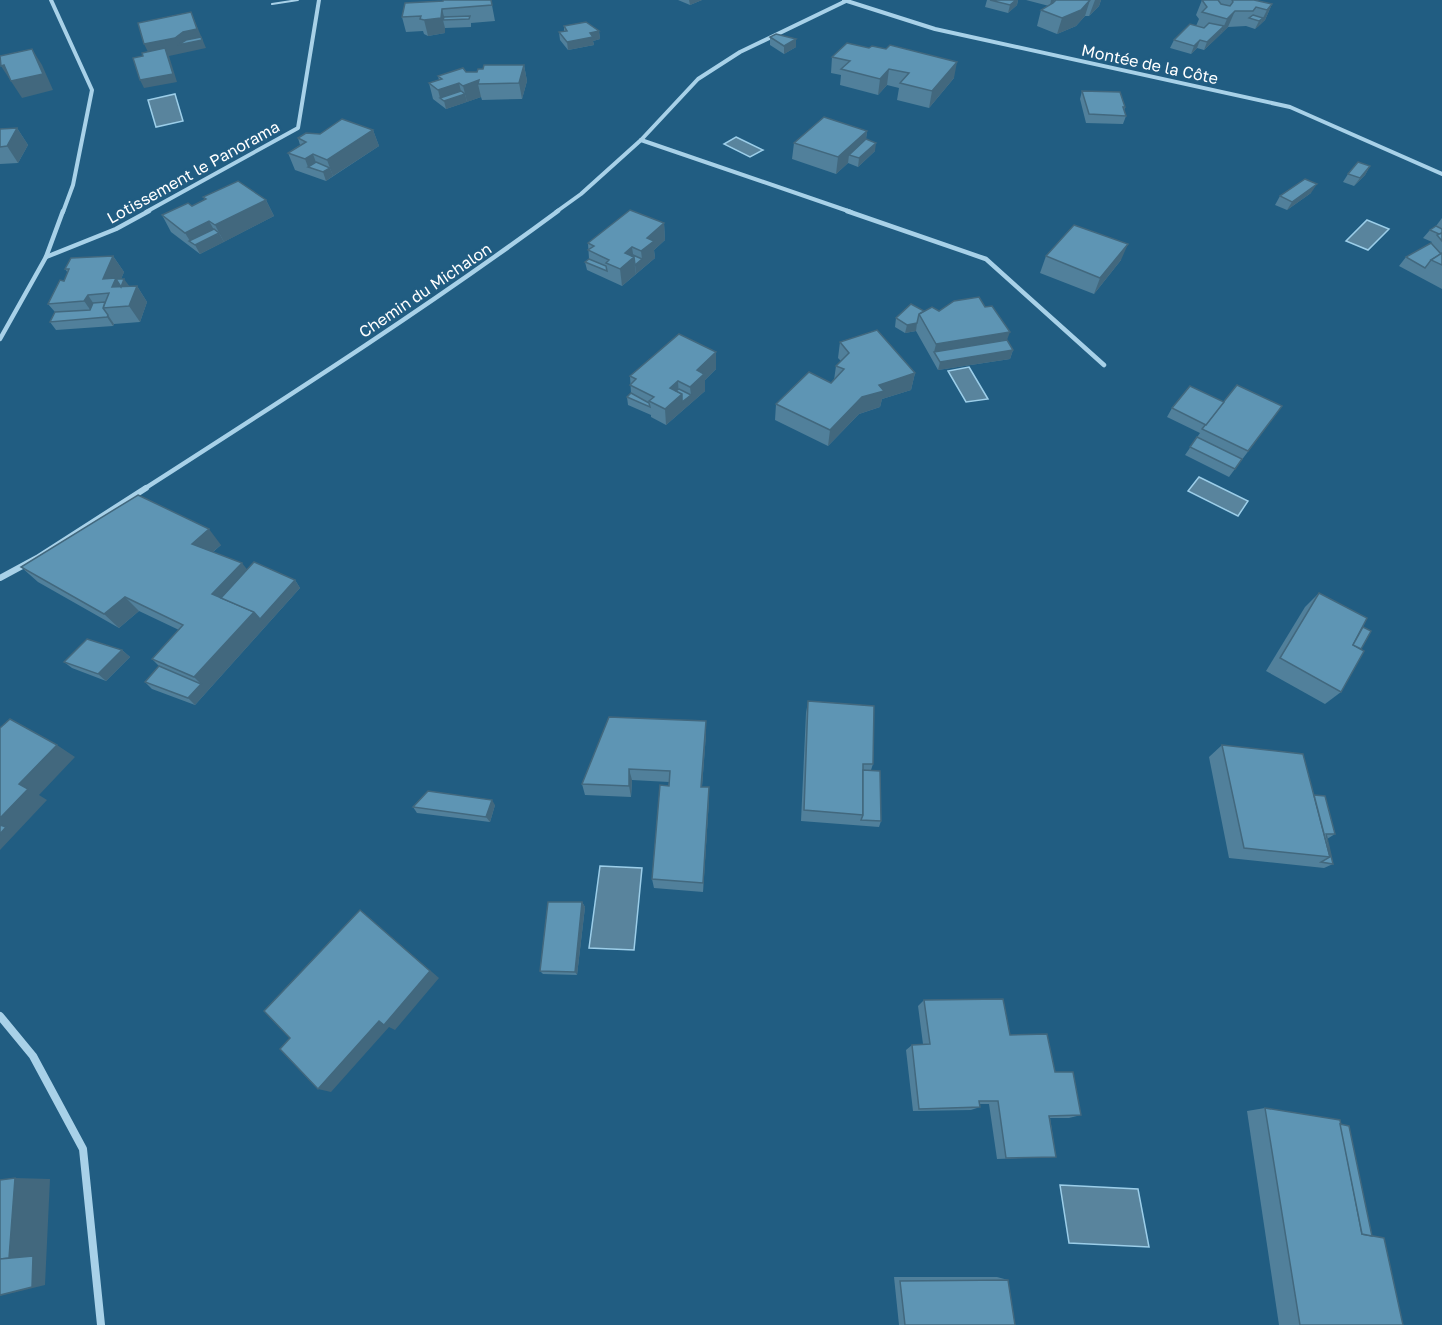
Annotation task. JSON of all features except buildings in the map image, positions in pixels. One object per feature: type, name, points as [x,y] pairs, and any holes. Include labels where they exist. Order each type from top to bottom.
[{"type":"street","points":[[0,339],[46,258],[74,185],[92,90],[51,0]]},
{"type":"street","name":"Lotissement le Panorama","points":[[46,258],[116,229],[298,128],[319,0]]},
{"type":"street","name":"Chemin du Michalon","points":[[0,578],[37,558],[319,377],[462,280],[581,194],[640,140],[698,79],[740,52],[844,0]]},
{"type":"street","name":"Montée de la Côte","points":[[844,0],[935,29],[999,45],[1238,94],[1290,107],[1442,174]]},
{"type":"street","points":[[640,140],[986,259],[1104,365]]},
{"type":"street","points":[[0,1017],[33,1056],[83,1149],[100,1325]]},
{"type":"lane","points":[[273,4],[298,0]]},
{"type":"water","points":[[175,94],[183,121],[156,127],[148,100]]},
{"type":"water","points":[[736,137],[763,150],[750,157],[724,144]]},
{"type":"water","points":[[1367,220],[1389,229],[1368,250],[1346,241]]},
{"type":"water","points":[[969,367],[988,399],[966,402],[948,371]]},
{"type":"water","points":[[1199,477],[1248,501],[1238,516],[1188,491]]},
{"type":"water","points":[[600,866],[642,868],[634,950],[589,948]]},
{"type":"water","points":[[1060,1185],[1138,1189],[1149,1247],[1069,1243]]}]
